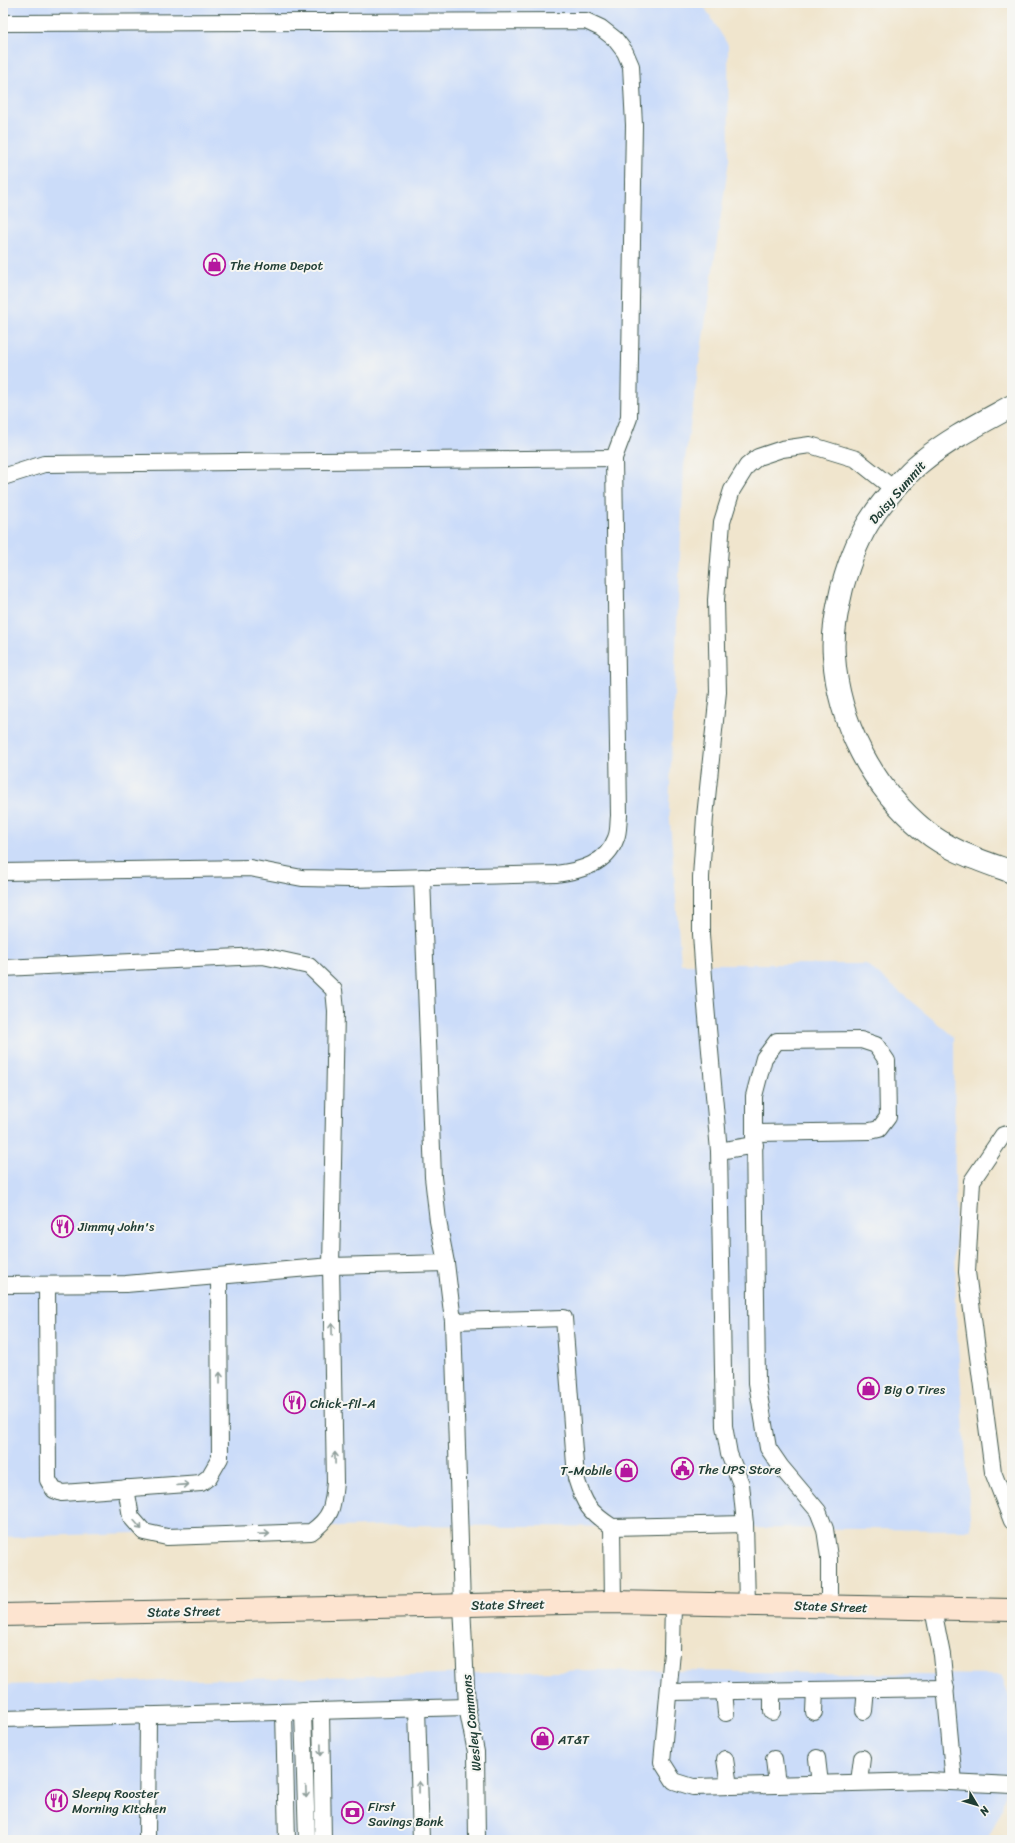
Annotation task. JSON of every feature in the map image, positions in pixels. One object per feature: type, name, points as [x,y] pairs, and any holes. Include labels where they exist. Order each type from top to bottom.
[{"type":"main road","name":"State Street","points":[[3,1615],[613,1602],[1012,1610]]},
{"type":"street","name":"Daisy Summit","points":[[1012,406],[962,434],[920,462],[872,516],[847,569],[836,612],[834,656],[841,704],[862,755],[890,795],[925,831],[966,855],[1012,872]]},
{"type":"lane","points":[[3,23],[586,21],[601,28],[615,39],[625,52],[631,66],[634,125],[629,418],[614,458],[619,816],[616,838],[603,858],[579,872],[556,874],[350,879],[302,878],[250,868],[3,872]]},
{"type":"lane","points":[[747,1604],[745,1524],[741,1484],[729,1454],[724,1426],[719,1151],[706,1006],[702,934],[702,877],[709,770],[718,692],[716,600],[722,522],[732,490],[748,466],[758,457],[782,449],[810,446],[856,459],[895,490]]},
{"type":"lane","points":[[3,477],[44,464],[614,458]]},
{"type":"lane","name":"Wesley Commons","points":[[422,877],[433,1177],[438,1222],[446,1263],[454,1321],[462,1605],[467,1707],[476,1752],[477,1840]]},
{"type":"lane","points":[[3,968],[263,956],[309,966],[334,990],[336,1011],[331,1266],[335,1482],[333,1506],[324,1523],[312,1532],[167,1537],[144,1532],[131,1518],[126,1488]]},
{"type":"lane","points":[[719,1151],[754,1139],[870,1131],[879,1129],[888,1117],[887,1062],[876,1045],[861,1040],[777,1041],[764,1058],[754,1096],[754,1139],[757,1383],[768,1448],[789,1477],[818,1510],[826,1530],[829,1557],[829,1606]]},
{"type":"lane","points":[[1012,1133],[1003,1134],[972,1181],[967,1272],[993,1472],[1012,1521]]},
{"type":"lane","points":[[3,1285],[126,1284],[331,1266],[446,1263]]},
{"type":"lane","points":[[46,1285],[48,1480],[54,1490],[62,1493],[201,1483],[209,1477],[220,1458],[219,1276]]},
{"type":"lane","points":[[454,1321],[564,1318],[576,1478],[582,1497],[594,1515],[612,1528],[745,1524]]},
{"type":"lane","points":[[612,1528],[613,1602]]},
{"type":"lane","points":[[673,1603],[672,1652],[662,1762],[674,1781],[693,1787],[859,1782],[954,1782],[1012,1785]]},
{"type":"lane","points":[[933,1609],[942,1655],[954,1782]]},
{"type":"lane","points":[[669,1692],[946,1688]]},
{"type":"lane","points":[[864,1711],[866,1689]]},
{"type":"lane","points":[[772,1690],[772,1712]]},
{"type":"lane","points":[[814,1712],[815,1690]]},
{"type":"lane","points":[[724,1691],[726,1713]]},
{"type":"lane","points":[[3,1719],[467,1707]]},
{"type":"lane","points":[[417,1708],[421,1840]]},
{"type":"lane","points":[[321,1711],[323,1840]]},
{"type":"lane","points":[[284,1712],[287,1840]]},
{"type":"lane","points":[[303,1712],[307,1840]]},
{"type":"lane","points":[[147,1840],[148,1715]]},
{"type":"lane","points":[[817,1758],[820,1784]]},
{"type":"lane","points":[[859,1782],[862,1758]]},
{"type":"lane","points":[[725,1759],[729,1786]]},
{"type":"lane","points":[[774,1759],[777,1785]]},
{"type":"shaded area","points":[[3,3],[702,3],[728,45],[729,160],[684,467],[669,808],[681,964],[866,964],[954,1037],[956,1316],[971,1530],[402,1525],[3,1537]]},
{"type":"shaded area","points":[[596,1670],[1001,1675],[1012,1703],[1012,1754],[1002,1809],[987,1840],[3,1840],[3,1685]]},
{"type":"place","name":"The Home Depot","points":[[215,265]]},
{"type":"place","name":"Jimmy John's","points":[[63,1226]]},
{"type":"place","name":"Big O Tires","points":[[868,1389]]},
{"type":"place","name":"Chick-fil-A","points":[[294,1403]]},
{"type":"place","name":"The UPS Store","points":[[683,1469]]},
{"type":"place","name":"T-Mobile","points":[[627,1470]]},
{"type":"place","name":"AT&T","points":[[542,1739]]},
{"type":"place","name":"Sleepy Rooster Morning Kitchen","points":[[57,1800]]},
{"type":"place","name":"First Savings Bank","points":[[352,1813]]}]
